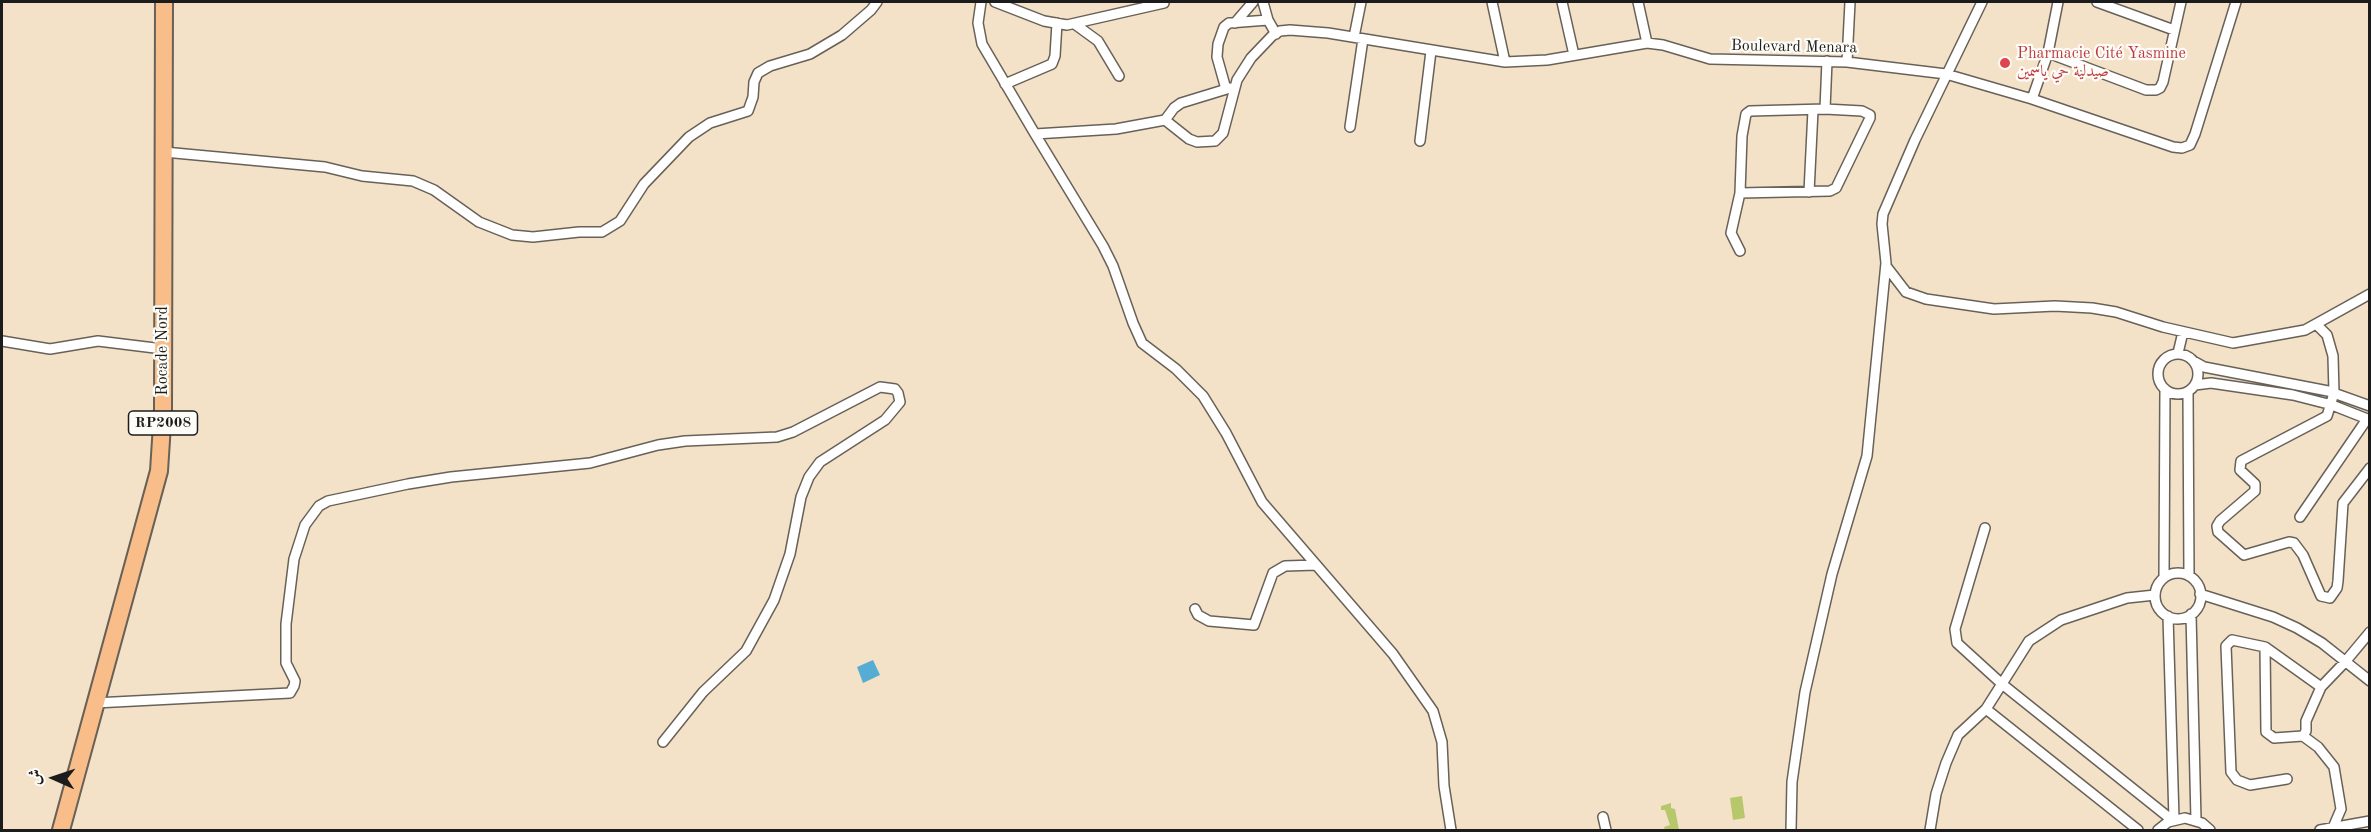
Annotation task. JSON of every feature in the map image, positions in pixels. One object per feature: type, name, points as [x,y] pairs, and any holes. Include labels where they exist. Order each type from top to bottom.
[{"type":"highway","name":"Rocade Nord","points":[[61,831],[159,471],[163,348],[164,2]]},
{"type":"street","points":[[164,152],[325,167],[362,176],[413,181],[434,190],[479,222],[512,235],[533,237],[603,232],[620,221],[644,184],[689,137],[710,123],[748,111],[758,73],[770,66],[810,54],[842,35],[872,10],[877,2]]},
{"type":"street","points":[[981,2],[979,33],[982,44],[1103,246],[1113,266],[1142,343],[1176,369],[1203,396],[1226,433],[1262,502],[1393,654],[1433,711],[1441,736],[1444,786],[1451,831]]},
{"type":"street","points":[[995,2],[1044,21],[1076,25],[1164,3]]},
{"type":"street","points":[[1235,23],[1253,2]]},
{"type":"street","points":[[1165,120],[1189,139],[1197,142],[1215,141],[1223,133],[1227,122],[1231,88],[1251,58],[1276,34],[1268,20],[1263,2]]},
{"type":"street","points":[[1350,127],[1361,2]]},
{"type":"street","points":[[1492,2],[1505,62]]},
{"type":"street","points":[[1562,2],[1574,55]]},
{"type":"street","points":[[1638,2],[1647,43]]},
{"type":"street","points":[[1847,62],[1850,2]]},
{"type":"street","points":[[1791,831],[1792,782],[1805,692],[1832,574],[1867,456],[1886,266],[1882,224],[1886,202],[1982,2]]},
{"type":"street","points":[[2032,99],[2048,53],[2058,2]]},
{"type":"street","points":[[2097,2],[2112,4],[2174,30]]},
{"type":"street","points":[[2048,53],[2146,90],[2156,90],[2163,82],[2181,2]]},
{"type":"street","name":"Boulevard Menara","points":[[1276,34],[1290,30],[1303,30],[1505,62],[1527,62],[1647,43],[1719,60],[1847,62],[1946,74],[2032,99],[2173,147],[2182,148],[2190,146],[2236,2]]},
{"type":"street","points":[[1231,88],[1217,62],[1218,44],[1224,27],[1235,23],[1268,20]]},
{"type":"street","points":[[1005,84],[1052,64],[1055,56],[1057,23]]},
{"type":"street","points":[[1076,25],[1098,41],[1119,76]]},
{"type":"street","points":[[1420,141],[1431,51]]},
{"type":"street","points":[[1825,109],[1827,61]]},
{"type":"street","points":[[1035,134],[1116,129],[1165,120],[1181,103],[1231,88]]},
{"type":"street","points":[[1740,193],[1827,192],[1836,188],[1870,115],[1862,111],[1825,109],[1750,111],[1746,114],[1742,136],[1740,193],[1731,233],[1740,251]]},
{"type":"street","points":[[1809,192],[1813,110]]},
{"type":"street","points":[[1886,266],[1906,292],[1926,299],[1994,309],[2055,306],[2092,308],[2116,312],[2183,332],[2238,343],[2305,330],[2370,294]]},
{"type":"street","points":[[2317,325],[2328,335],[2333,356],[2334,393],[2327,416],[2241,461],[2240,470],[2255,484],[2256,490],[2220,521],[2217,532],[2246,555],[2259,549],[2292,542],[2304,555],[2321,596],[2330,598],[2337,588],[2338,581],[2343,503],[2370,468]]},
{"type":"street","points":[[2178,353],[2183,332]]},
{"type":"street","points":[[2,341],[50,349],[98,341],[163,348]]},
{"type":"street","points":[[2300,517],[2368,420],[2332,405],[2294,395],[2246,387],[2211,383],[2173,394],[2159,381],[2159,366],[2164,358],[2178,353],[2188,356],[2204,367],[2334,393],[2370,406]]},
{"type":"street","points":[[2189,576],[2191,389],[2199,371],[2195,362]]},
{"type":"street","points":[[95,703],[290,693],[295,681],[286,663],[286,624],[294,558],[305,525],[319,506],[328,501],[408,483],[590,463],[658,445],[685,441],[777,437],[793,432],[880,387],[889,386],[895,389],[900,402],[885,420],[820,462],[809,477],[801,497],[790,554],[774,600],[746,651],[703,692],[663,741]]},
{"type":"street","points":[[2164,578],[2165,389]]},
{"type":"street","points":[[1985,528],[1954,634],[1960,647],[2002,684],[2173,820]]},
{"type":"street","points":[[1195,609],[1198,615],[1209,621],[1254,625],[1273,573],[1285,566],[1316,566]]},
{"type":"street","points":[[2179,573],[2189,576],[2197,583],[2200,594],[2199,605],[2191,614],[2182,618],[2168,616],[2160,610],[2155,595],[2157,585],[2164,578],[2179,573]]},
{"type":"street","points":[[2200,594],[2273,617],[2297,628],[2322,643],[2370,681]]},
{"type":"street","points":[[1930,831],[1936,794],[1958,735],[1986,709],[2029,641],[2061,620],[2127,598],[2155,595]]},
{"type":"street","points":[[2191,614],[2196,820]]},
{"type":"street","points":[[2168,616],[2173,820]]},
{"type":"street","points":[[2303,736],[2310,710],[2321,687],[2370,632]]},
{"type":"street","points":[[2287,779],[2246,784],[2233,776],[2229,768],[2226,646],[2232,640],[2265,646],[2321,687]]},
{"type":"street","points":[[2265,646],[2266,732],[2274,738],[2303,736],[2318,747],[2334,767],[2341,809],[2333,829]]},
{"type":"street","points":[[1986,709],[2138,831]]},
{"type":"street","points":[[1603,817],[1606,831]]},
{"type":"street","points":[[2158,831],[2173,820],[2185,818],[2196,820],[2210,831]]},
{"type":"street","points":[[2320,831],[2370,821]]},
{"type":"green space","points":[[1742,796],[1745,818],[1733,820],[1730,798]]},
{"type":"green space","points":[[1671,803],[1671,808],[1675,809],[1679,830],[1665,830],[1664,827],[1670,825],[1665,810],[1661,810],[1661,806]]},
{"type":"water","points":[[873,660],[880,675],[863,683],[857,667]]},
{"type":"place","name":"Pharmacie Cité Yasmine صيدلية حي ياسمين","points":[[2005,63]]}]
